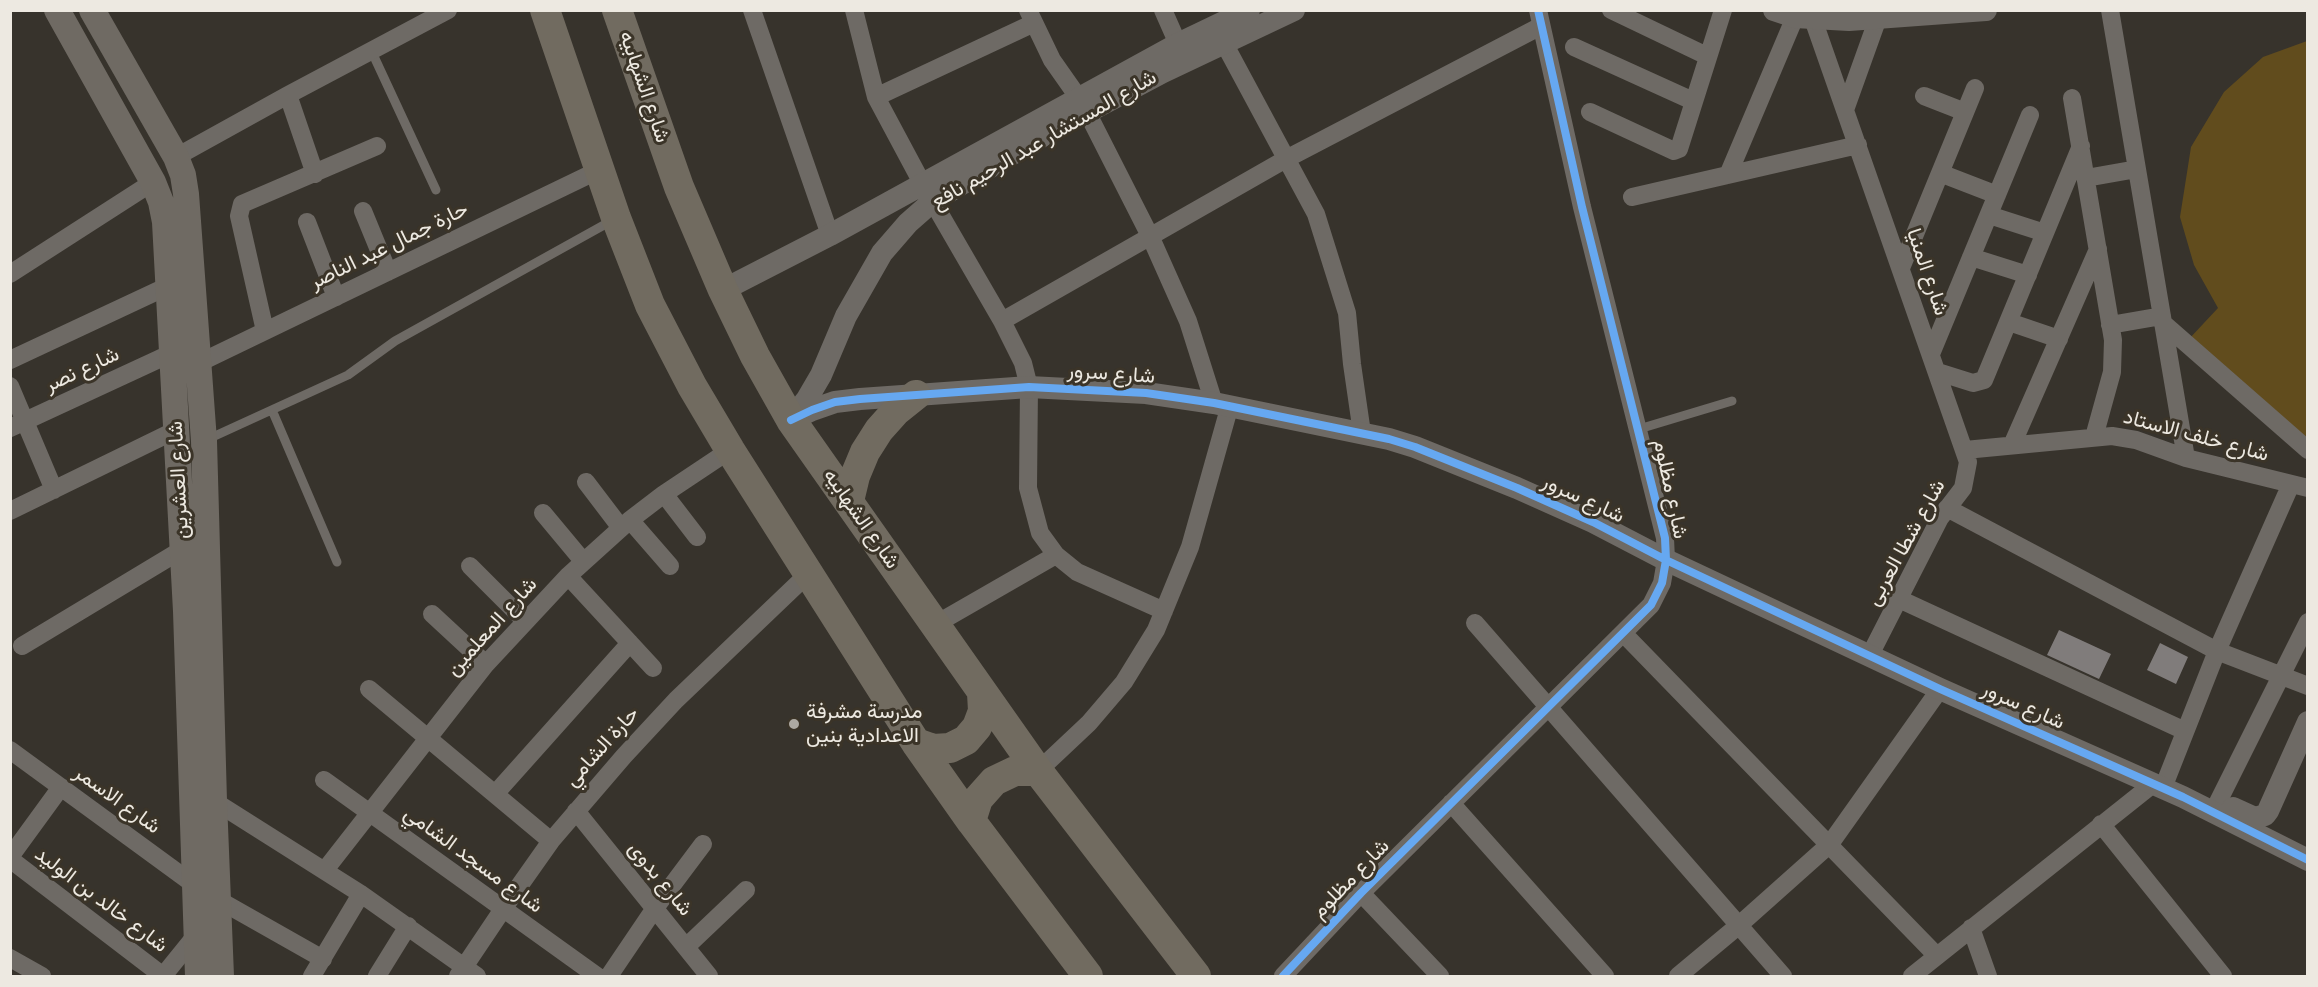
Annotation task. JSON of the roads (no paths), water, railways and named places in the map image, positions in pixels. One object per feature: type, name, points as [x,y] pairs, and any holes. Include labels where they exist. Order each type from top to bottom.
[{"type":"highway","points":[[545,10],[616,218],[650,304],[692,386],[730,450],[916,743],[971,821],[1088,976]]},
{"type":"highway","name":"شارع الشهابيه","points":[[617,10],[679,187],[723,290],[790,420],[1038,771],[1196,976]]},
{"type":"highway","points":[[849,501],[855,476],[865,452],[879,430],[896,411],[916,395]]},
{"type":"highway","points":[[916,743],[933,749],[950,748],[966,740],[977,727],[983,711],[982,693]]},
{"type":"highway","points":[[971,821],[978,799],[994,781],[1015,771],[1038,771]]},
{"type":"main road","name":"شارع العشرين","points":[[57,10],[153,182],[161,202],[165,222],[183,549],[207,893],[217,976]]},
{"type":"main road","name":"شارع العشرين","points":[[92,10],[176,157],[183,175],[186,194],[204,441],[214,801],[207,893],[197,934],[217,976]]},
{"type":"main road","points":[[95,78],[122,62]]},
{"type":"street","points":[[176,157],[448,10]]},
{"type":"street","points":[[752,10],[830,235]]},
{"type":"street","points":[[854,10],[876,97],[927,192],[1002,321],[1023,363],[1029,387],[1028,489],[1040,532],[1056,555],[1077,572],[1164,611]]},
{"type":"street","points":[[1163,10],[1178,44]]},
{"type":"street","name":"شارع المستشار عبد الرحيم نافع","points":[[723,290],[830,235],[927,192],[1083,105],[1178,44],[1249,10]]},
{"type":"street","name":"شارع المستشار عبد الرحيم نافع","points":[[1083,105],[1163,72],[1294,10]]},
{"type":"street","points":[[1611,10],[1707,56]]},
{"type":"street","points":[[1590,112],[1677,151],[1723,10]]},
{"type":"street","points":[[1774,10],[1808,16],[1846,15],[1878,18],[1986,10]]},
{"type":"street","points":[[2110,10],[2186,458]]},
{"type":"street","points":[[876,97],[1031,16],[1052,60],[1083,105],[1151,237],[1222,404],[1190,547],[1156,630],[1124,682],[1089,723],[1038,771]]},
{"type":"street","points":[[1728,175],[1808,16]]},
{"type":"street","name":"شارع المنيا","points":[[1808,16],[1858,145],[1965,450]]},
{"type":"street","points":[[1845,110],[1878,18]]},
{"type":"street","points":[[1002,321],[1286,159],[1540,19]]},
{"type":"street","name":"شارع مظلوم","points":[[1283,976],[1451,802],[1550,708],[1651,605],[1662,583],[1666,560],[1665,538],[1582,207],[1540,19]]},
{"type":"street","points":[[1224,43],[1316,214],[1347,313],[1362,433]]},
{"type":"street","points":[[1574,47],[1693,101]]},
{"type":"street","points":[[1901,268],[1975,88]]},
{"type":"street","points":[[288,95],[315,174]]},
{"type":"street","points":[[1924,96],[1965,112]]},
{"type":"street","points":[[2072,98],[2113,340],[2112,372],[2094,437]]},
{"type":"street","points":[[1932,354],[2030,115]]},
{"type":"street","points":[[1632,197],[1858,145]]},
{"type":"street","points":[[265,331],[239,210],[242,204],[377,146]]},
{"type":"street","points":[[1938,372],[1973,383],[1984,380],[2081,146]]},
{"type":"street","points":[[2086,178],[2137,169]]},
{"type":"street","name":"حارة جمال عبد الناصر","points":[[199,363],[598,170]]},
{"type":"street","points":[[1940,173],[1997,195]]},
{"type":"street","points":[[10,274],[153,182]]},
{"type":"street","name":"شارع المستشار عبد الرحيم نافع","points":[[790,420],[807,399],[821,375],[846,316],[882,253],[908,223],[927,192]]},
{"type":"street","points":[[363,211],[388,272]]},
{"type":"street","points":[[1989,215],[2045,233]]},
{"type":"street","points":[[307,222],[336,297]]},
{"type":"street","points":[[2012,445],[2098,249]]},
{"type":"street","points":[[1971,257],[2028,275]]},
{"type":"street","points":[[10,360],[168,286]]},
{"type":"street","points":[[2110,325],[2163,320],[2307,450]]},
{"type":"street","points":[[2009,322],[2059,339]]},
{"type":"street","name":"شارع نصر","points":[[18,424],[172,353]]},
{"type":"street","points":[[10,386],[18,424],[54,490]]},
{"type":"street","name":"شارع سرور","points":[[790,420],[836,402],[1029,387],[1146,393],[1222,404],[1362,433],[1415,447],[1517,488],[1593,522],[1666,560],[1940,689],[2166,790],[2237,816],[2307,860]]},
{"type":"street","points":[[10,511],[176,430]]},
{"type":"street","name":"شارع خلف الاستاد","points":[[1965,450],[2112,436],[2136,440],[2186,458],[2299,486]]},
{"type":"street","name":"شارع المعلمين","points":[[325,870],[368,812],[486,664],[568,576],[625,524],[664,494],[730,450]]},
{"type":"street","name":"شارع شطا العربى","points":[[1870,656],[1947,508],[1957,499],[1965,482],[1968,462],[1965,450]]},
{"type":"street","points":[[586,482],[625,524],[670,566]]},
{"type":"street","points":[[2166,790],[2185,731],[2217,651],[2299,486]]},
{"type":"street","points":[[664,494],[697,537]]},
{"type":"street","points":[[1947,508],[2217,651],[2307,686]]},
{"type":"street","points":[[543,513],[583,561]]},
{"type":"street","points":[[22,646],[183,549]]},
{"type":"street","points":[[936,624],[1056,555]]},
{"type":"street","points":[[470,566],[525,621]]},
{"type":"street","name":"حارة الشامي","points":[[466,973],[503,909],[576,811],[676,700],[809,573]]},
{"type":"street","points":[[568,576],[653,668]]},
{"type":"street","points":[[1899,599],[2185,731]]},
{"type":"street","points":[[432,614],[486,664]]},
{"type":"street","points":[[2218,802],[2307,622]]},
{"type":"street","points":[[1475,623],[1783,976]]},
{"type":"street","points":[[1623,633],[1937,956]]},
{"type":"street","points":[[495,794],[630,643]]},
{"type":"street","points":[[369,689],[551,842]]},
{"type":"street","points":[[1678,976],[1830,844],[1940,689]]},
{"type":"street","points":[[1912,976],[2101,824],[2166,790],[2218,802],[2237,816],[2255,818],[2265,815],[2307,722]]},
{"type":"street","name":"شارع الاسمر","points":[[10,750],[207,893],[323,959]]},
{"type":"street","name":"شارع مسجد الشامي","points":[[324,780],[597,976]]},
{"type":"street","points":[[10,858],[61,787]]},
{"type":"street","points":[[214,801],[325,870],[408,926],[466,973]]},
{"type":"street","points":[[1451,802],[1605,976]]},
{"type":"street","name":"شارع بدوى","points":[[576,811],[686,947],[694,969],[710,976]]},
{"type":"street","points":[[2101,824],[2223,976]]},
{"type":"street","points":[[609,976],[655,908],[703,844]]},
{"type":"street","name":"شارع خالد بن الوليد","points":[[10,858],[163,976]]},
{"type":"street","points":[[686,947],[746,890]]},
{"type":"street","points":[[1361,893],[1440,976]]},
{"type":"street","points":[[312,976],[361,894]]},
{"type":"street","points":[[377,976],[408,926]]},
{"type":"street","points":[[1971,928],[1988,976]]},
{"type":"street","points":[[163,976],[197,934]]},
{"type":"street","points":[[10,958],[42,976]]},
{"type":"lane","points":[[371,50],[436,190]]},
{"type":"lane","points":[[204,441],[348,375],[395,341],[616,218]]},
{"type":"lane","points":[[1639,429],[1732,401]]},
{"type":"lane","points":[[272,410],[337,562]]},
{"type":"place","name":"مدرسة مشرفة الاعدادية بنين","points":[[794,724]]}]
